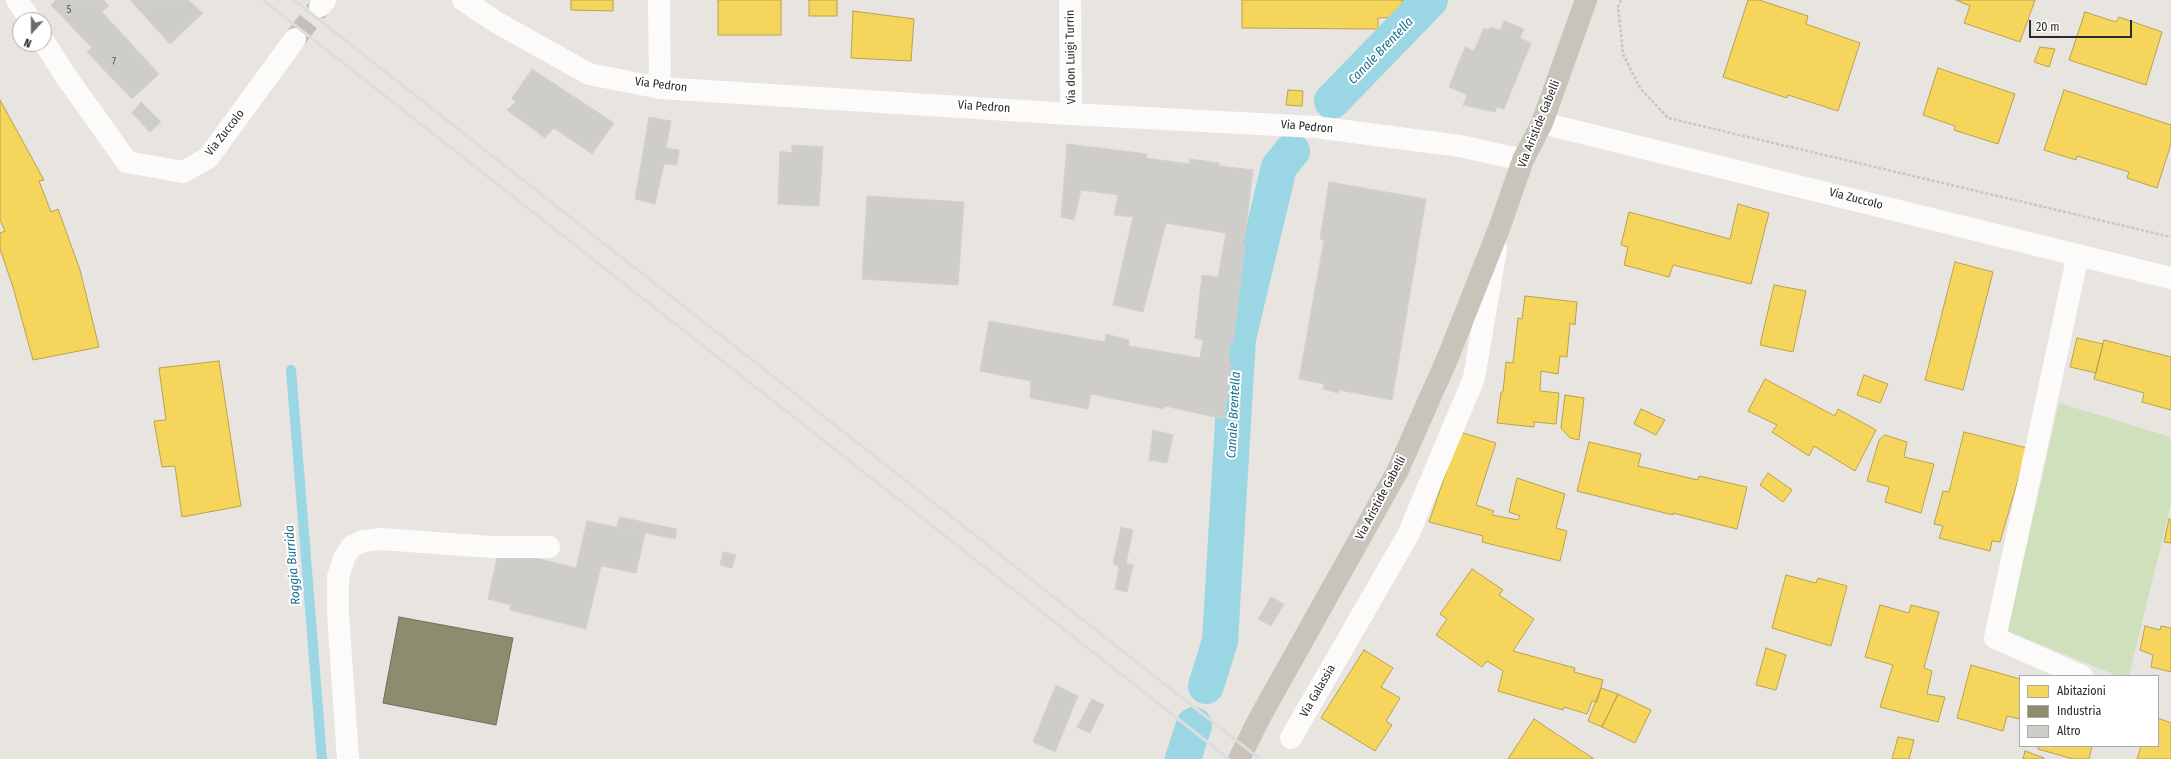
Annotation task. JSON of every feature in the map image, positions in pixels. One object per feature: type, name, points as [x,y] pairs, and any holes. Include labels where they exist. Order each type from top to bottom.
[{"type":"main road","name":"Via Aristide Gabelli","points":[[1239,759],[1260,717],[1397,472],[1448,356],[1500,226],[1523,160],[1542,123],[1586,0]]},
{"type":"street","points":[[17,0],[25,12]]},
{"type":"street","name":"Via Pedron","points":[[463,0],[496,22],[589,74],[660,88],[1072,114],[1315,127],[1460,146],[1523,160]]},
{"type":"street","points":[[660,0],[660,88]]},
{"type":"street","name":"Via don Luigi Turrin","points":[[1070,0],[1072,114]]},
{"type":"street","name":"Via Zuccolo","points":[[50,52],[65,76],[128,162],[184,172],[208,158],[295,39]]},
{"type":"street","name":"Via Zuccolo","points":[[1542,123],[2171,278]]},
{"type":"street","name":"Via Aristide Gabelli","points":[[1345,645],[1408,535],[1474,378],[1500,226]]},
{"type":"street","points":[[2078,255],[1995,638],[2080,675]]},
{"type":"street","points":[[348,759],[338,614],[338,576],[344,558],[352,546],[363,541],[381,539],[492,546],[549,547]]},
{"type":"street","name":"Via Galassia","points":[[1291,738],[1345,645]]},
{"type":"path","points":[[1621,0],[1618,7],[1623,54],[1640,88],[1668,118],[2171,237]]},
{"type":"green space","points":[[2059,403],[2171,437],[2171,504],[2129,675],[2116,675],[2007,631]]},
{"type":"building: Abitazioni","points":[[571,0],[613,0],[613,11],[571,10]]},
{"type":"building: Abitazioni","points":[[718,0],[781,0],[781,35],[718,35]]},
{"type":"building: Abitazioni","points":[[809,0],[837,0],[837,16],[809,16]]},
{"type":"building: Abitazioni","points":[[1242,0],[1402,0],[1402,17],[1378,18],[1378,29],[1242,28]]},
{"type":"building: Abitazioni","points":[[1748,0],[1759,0],[1808,16],[1806,24],[1860,43],[1838,111],[1788,95],[1787,98],[1723,77]]},
{"type":"building: Abitazioni","points":[[1956,0],[2035,0],[2020,42],[1964,23],[1970,6]]},
{"type":"building: Abitazioni","points":[[853,11],[914,19],[911,61],[851,58]]},
{"type":"building: Abitazioni","points":[[2085,12],[2116,22],[2119,17],[2162,32],[2146,85],[2069,60]]},
{"type":"building: Abitazioni","points":[[2040,47],[2055,49],[2049,67],[2034,62]]},
{"type":"building: Abitazioni","points":[[1938,68],[2015,94],[1998,144],[1954,130],[1955,126],[1923,115]]},
{"type":"building: Abitazioni","points":[[1288,90],[1303,91],[1302,106],[1286,105]]},
{"type":"building: Abitazioni","points":[[2064,90],[2171,125],[2171,144],[2157,188],[2127,178],[2129,172],[2077,156],[2076,160],[2044,150]]},
{"type":"building: Abitazioni","points":[[0,100],[44,180],[39,181],[51,212],[58,209],[80,270],[99,347],[33,360],[13,287],[0,249],[0,233],[5,231],[0,220]]},
{"type":"building: Abitazioni","points":[[1738,204],[1769,213],[1751,284],[1673,265],[1669,277],[1624,265],[1628,247],[1621,245],[1629,212],[1730,239]]},
{"type":"building: Abitazioni","points":[[1955,262],[1993,272],[1963,390],[1925,380]]},
{"type":"building: Abitazioni","points":[[1774,285],[1806,291],[1793,352],[1760,345]]},
{"type":"building: Abitazioni","points":[[1525,296],[1577,302],[1575,325],[1570,323],[1567,357],[1560,356],[1558,374],[1541,371],[1540,391],[1559,393],[1556,424],[1534,422],[1534,427],[1497,423],[1501,392],[1503,392],[1506,362],[1513,363],[1518,318],[1522,319]]},
{"type":"building: Abitazioni","points":[[2077,338],[2103,344],[2096,373],[2070,367]]},
{"type":"building: Abitazioni","points":[[2104,340],[2171,357],[2171,410],[2142,402],[2144,393],[2094,379]]},
{"type":"building: Abitazioni","points":[[219,361],[241,506],[182,517],[175,466],[162,467],[154,421],[166,420],[159,368]]},
{"type":"building: Abitazioni","points":[[1864,375],[1888,384],[1880,403],[1857,395]]},
{"type":"building: Abitazioni","points":[[1765,379],[1835,416],[1838,409],[1876,430],[1855,471],[1814,446],[1809,456],[1772,432],[1777,425],[1748,411]]},
{"type":"building: Abitazioni","points":[[1565,395],[1584,398],[1579,440],[1570,438],[1561,428]]},
{"type":"building: Abitazioni","points":[[1641,409],[1665,420],[1656,435],[1634,424]]},
{"type":"building: Abitazioni","points":[[1460,432],[1496,443],[1476,505],[1494,511],[1492,515],[1518,520],[1520,516],[1509,512],[1517,478],[1565,494],[1556,528],[1567,531],[1560,561],[1482,542],[1483,536],[1429,522]]},
{"type":"building: Abitazioni","points":[[1964,432],[2027,448],[2000,542],[1992,541],[1990,551],[1939,538],[1943,526],[1934,524],[1943,491],[1949,492]]},
{"type":"building: Abitazioni","points":[[1885,435],[1907,442],[1904,457],[1934,464],[1921,513],[1885,502],[1889,487],[1867,481],[1879,440]]},
{"type":"building: Abitazioni","points":[[1589,442],[1641,454],[1638,466],[1698,480],[1699,476],[1747,487],[1737,529],[1577,491]]},
{"type":"building: Abitazioni","points":[[1768,473],[1792,490],[1783,502],[1760,485]]},
{"type":"building: Abitazioni","points":[[2169,519],[2171,520],[2171,543],[2164,542]]},
{"type":"building: Abitazioni","points":[[1472,569],[1503,590],[1499,595],[1534,619],[1513,651],[1575,668],[1574,672],[1603,680],[1597,702],[1592,701],[1587,714],[1564,707],[1563,710],[1498,691],[1503,671],[1487,661],[1482,667],[1436,635],[1447,619],[1440,614]]},
{"type":"building: Abitazioni","points":[[1786,575],[1816,583],[1818,578],[1847,586],[1831,646],[1772,628]]},
{"type":"building: Abitazioni","points":[[1880,605],[1909,613],[1911,605],[1939,612],[1924,668],[1932,671],[1927,694],[1945,697],[1938,722],[1880,707],[1893,665],[1865,657]]},
{"type":"building: Abitazioni","points":[[2145,626],[2160,630],[2161,626],[2171,628],[2171,672],[2151,667],[2153,655],[2140,650]]},
{"type":"building: Abitazioni","points":[[1766,648],[1786,655],[1776,690],[1756,685]]},
{"type":"building: Abitazioni","points":[[1364,650],[1393,668],[1381,687],[1400,698],[1386,721],[1392,725],[1375,751],[1321,718]]},
{"type":"building: Abitazioni","points":[[1971,665],[2019,679],[2019,719],[2007,716],[2003,731],[1957,718]]},
{"type":"building: Abitazioni","points":[[1601,688],[1618,694],[1602,727],[1588,721]]},
{"type":"building: Abitazioni","points":[[1618,694],[1651,710],[1635,743],[1602,727]]},
{"type":"building: Abitazioni","points":[[2159,718],[2171,723],[2171,759],[2137,759],[2141,747],[2159,747]]},
{"type":"building: Abitazioni","points":[[1534,719],[1594,759],[1508,759]]},
{"type":"building: Abitazioni","points":[[1898,737],[1914,740],[1909,759],[1892,759]]},
{"type":"building: Abitazioni","points":[[2038,747],[2092,747],[2089,759],[2073,759],[2038,749]]},
{"type":"building: Abitazioni","points":[[2025,751],[2044,758],[2044,759],[2023,759]]},
{"type":"building: Industria","points":[[399,617],[513,638],[496,725],[383,703]]},
{"type":"building: Altro","points":[[56,0],[104,0],[109,6],[102,12],[159,74],[132,99],[87,52],[92,48],[51,5]]},
{"type":"building: Altro","points":[[130,0],[188,0],[203,13],[170,44]]},
{"type":"building: Altro","points":[[1504,21],[1524,29],[1520,38],[1531,43],[1504,109],[1497,107],[1495,112],[1463,105],[1467,95],[1449,87],[1465,47],[1474,51],[1484,28],[1489,30],[1490,27],[1500,30]]},
{"type":"building: Altro","points":[[532,69],[614,123],[592,154],[554,128],[545,138],[507,110],[516,102],[512,98]]},
{"type":"building: Altro","points":[[141,102],[161,122],[150,132],[132,113]]},
{"type":"building: Altro","points":[[649,117],[671,121],[666,148],[679,150],[677,165],[664,164],[655,204],[635,199]]},
{"type":"building: Altro","points":[[1067,144],[1147,154],[1146,158],[1189,164],[1190,159],[1219,163],[1219,166],[1253,170],[1245,236],[1243,236],[1242,243],[1245,244],[1233,342],[1230,341],[1228,363],[1231,364],[1224,419],[1165,406],[1164,409],[1091,394],[1088,409],[1030,398],[1031,381],[980,371],[989,321],[1105,342],[1106,334],[1129,340],[1129,346],[1200,358],[1203,340],[1195,338],[1202,275],[1218,277],[1226,233],[1166,223],[1143,312],[1113,305],[1133,217],[1114,215],[1118,195],[1081,190],[1074,220],[1061,217]]},
{"type":"building: Altro","points":[[792,145],[823,147],[819,206],[778,204],[780,151],[792,153]]},
{"type":"building: Altro","points":[[1329,182],[1426,199],[1392,400],[1339,390],[1338,393],[1323,389],[1324,384],[1299,379],[1324,240],[1320,239]]},
{"type":"building: Altro","points":[[867,196],[964,202],[958,285],[862,279]]},
{"type":"building: Altro","points":[[1153,430],[1173,435],[1167,463],[1149,460]]},
{"type":"building: Altro","points":[[620,517],[677,529],[675,539],[617,527]]},
{"type":"building: Altro","points":[[587,521],[645,533],[636,573],[601,566],[586,629],[510,610],[511,605],[488,599],[499,549],[576,568]]},
{"type":"building: Altro","points":[[1121,527],[1133,530],[1126,563],[1133,565],[1127,592],[1115,589],[1119,566],[1113,564]]},
{"type":"building: Altro","points":[[723,552],[736,555],[732,568],[720,565]]},
{"type":"building: Altro","points":[[1271,597],[1284,604],[1271,626],[1258,619]]},
{"type":"building: Altro","points":[[1056,685],[1078,696],[1055,752],[1033,742]]},
{"type":"building: Altro","points":[[1092,699],[1104,705],[1090,733],[1077,727]]},
{"type":"waterway","name":"Canale Brentella","points":[[1332,101],[1430,0]]},
{"type":"waterway","name":"Canale Brentella","points":[[1206,686],[1220,641],[1238,338],[1279,167],[1292,151]]},
{"type":"waterway","name":"Roggia Burrida","points":[[291,370],[322,759]]},
{"type":"waterway","name":"Canale Brentella","points":[[1183,759],[1194,725]]},
{"type":"tunnel","points":[[295,39],[320,6]]},
{"type":"railway","points":[[263,0],[1229,759]]},
{"type":"railway","points":[[294,0],[1260,759]]}]
